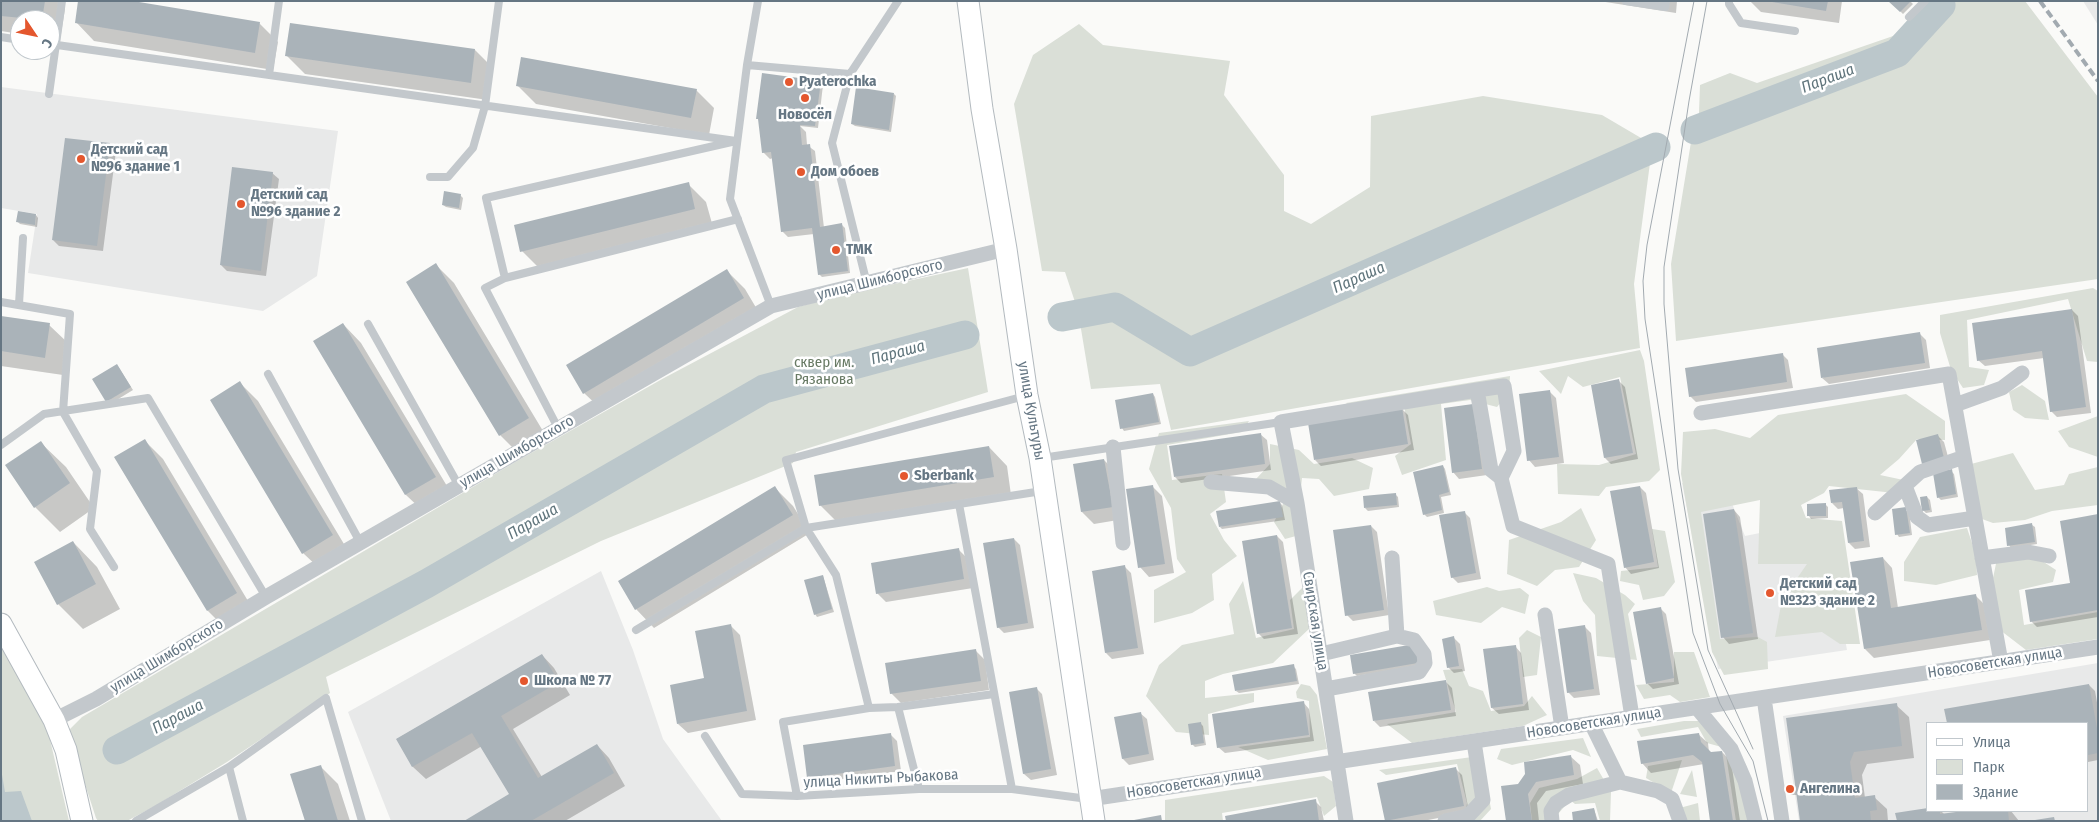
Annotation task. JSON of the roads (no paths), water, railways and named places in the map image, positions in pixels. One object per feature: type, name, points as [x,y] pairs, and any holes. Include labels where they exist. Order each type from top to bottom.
[{"type":"main road","name":"улица Культуры","points":[[968,1],[982,108],[1006,249],[1027,395],[1040,458],[1094,821]]},
{"type":"main road","points":[[1,624],[54,720],[66,750],[82,821]]},
{"type":"street","name":"улица Шимборского","points":[[54,720],[96,699],[360,542],[771,306],[1006,249]]},
{"type":"street","points":[[1955,405],[2002,388],[2022,372]]},
{"type":"street","points":[[1701,413],[1949,374],[2001,662]]},
{"type":"street","points":[[1280,422],[1504,386],[1514,451],[1502,478],[1513,526],[1608,564],[1632,717]]},
{"type":"street","points":[[1477,390],[1491,470],[1502,478]]},
{"type":"street","name":"Свирская улица","points":[[1280,422],[1297,503],[1346,821]]},
{"type":"street","points":[[1113,447],[1123,544]]},
{"type":"street","points":[[1875,513],[1920,472],[1964,457]]},
{"type":"street","points":[[1211,482],[1269,487],[1297,503]]},
{"type":"street","points":[[1905,486],[1917,517],[1928,525],[1975,518]]},
{"type":"street","points":[[1982,558],[2028,552],[2049,556]]},
{"type":"street","points":[[1392,558],[1397,636]]},
{"type":"street","points":[[1545,615],[1562,728]]},
{"type":"street","points":[[1321,654],[1397,636],[1414,640],[1424,654],[1425,664],[1419,672],[1326,689]]},
{"type":"street","name":"Новосоветская улица","points":[[1090,799],[2098,647]]},
{"type":"street","points":[[1764,698],[1782,821]]},
{"type":"street","points":[[1696,708],[1732,749],[1745,781],[1755,821]]},
{"type":"street","points":[[1591,724],[1620,782]]},
{"type":"street","points":[[1445,821],[1468,816],[1482,800],[1474,742]]},
{"type":"street","points":[[1552,821],[1551,811],[1556,802],[1568,795],[1620,782],[1658,791],[1672,799],[1680,821]]},
{"type":"lane","points":[[269,75],[279,1]]},
{"type":"lane","points":[[430,177],[448,177],[473,148],[486,106],[499,1]]},
{"type":"lane","points":[[758,1],[736,141],[730,199],[771,306]]},
{"type":"lane","points":[[867,284],[832,142],[850,74],[898,1]]},
{"type":"lane","points":[[1626,1],[1665,7],[1666,1]]},
{"type":"lane","points":[[1730,1],[1729,4],[1741,23],[1795,30]]},
{"type":"lane","points":[[1909,17],[1925,1]]},
{"type":"lane","points":[[60,45],[736,141]]},
{"type":"lane","points":[[49,94],[52,60]]},
{"type":"lane","points":[[747,65],[850,74]]},
{"type":"lane","points":[[505,278],[486,198],[736,141]]},
{"type":"lane","points":[[558,428],[485,288],[505,278],[738,219]]},
{"type":"lane","points":[[19,304],[23,238]]},
{"type":"lane","points":[[1,302],[70,314],[63,412],[97,471],[90,529],[114,567]]},
{"type":"lane","points":[[368,324],[459,486]]},
{"type":"lane","points":[[268,374],[360,542]]},
{"type":"lane","points":[[869,708],[836,575],[806,528],[786,460],[1027,395]]},
{"type":"lane","points":[[1,445],[44,414],[148,398],[266,597]]},
{"type":"lane","points":[[1040,458],[1280,422]]},
{"type":"lane","points":[[636,630],[806,528],[1045,491]]},
{"type":"lane","points":[[959,504],[1012,789]]},
{"type":"lane","points":[[797,796],[783,722],[869,708],[898,708],[994,694]]},
{"type":"lane","points":[[136,821],[229,767],[326,698],[362,821]]},
{"type":"lane","points":[[898,708],[919,789]]},
{"type":"lane","name":"улица Никиты Рыбакова","points":[[705,736],[742,794],[797,796],[919,789],[1012,789],[1090,799]]},
{"type":"lane","points":[[229,767],[243,821]]},
{"type":"waterway","name":"Параша","points":[[1695,130],[1897,53],[1941,5],[1940,1]]},
{"type":"waterway","name":"Параша","points":[[1062,317],[1115,307],[1190,352],[1656,147]]},
{"type":"waterway","name":"Параша","points":[[117,750],[426,584],[764,389],[965,335]]},
{"type":"tram line","points":[[1694,1],[1647,245],[1643,281],[1645,319],[1693,633],[1720,704],[1753,761],[1768,821]]},
{"type":"tram line","points":[[1707,1],[1689,101],[1664,267],[1664,304],[1678,469],[1708,650],[1753,749]]},
{"type":"railway","points":[[2040,1],[2098,81]]},
{"type":"place","name":"Pyaterochka","points":[[789,82]]},
{"type":"place","name":"Новосёл","points":[[805,98]]},
{"type":"place","name":"Детский сад №96 здание 1","points":[[81,159]]},
{"type":"place","name":"Дом обоев","points":[[801,172]]},
{"type":"place","name":"Детский сад №96 здание 2","points":[[241,204]]},
{"type":"place","name":"ТМК","points":[[836,250]]},
{"type":"place","name":"Sberbank","points":[[904,476]]},
{"type":"place","name":"Детский сад №323 здание 2","points":[[1770,593]]},
{"type":"place","name":"Школа № 77","points":[[524,681]]},
{"type":"place","name":"Ангелина","points":[[1790,789]]},
{"type":"park label","name":"сквер им. Рязанова","points":[[824,372]]}]
